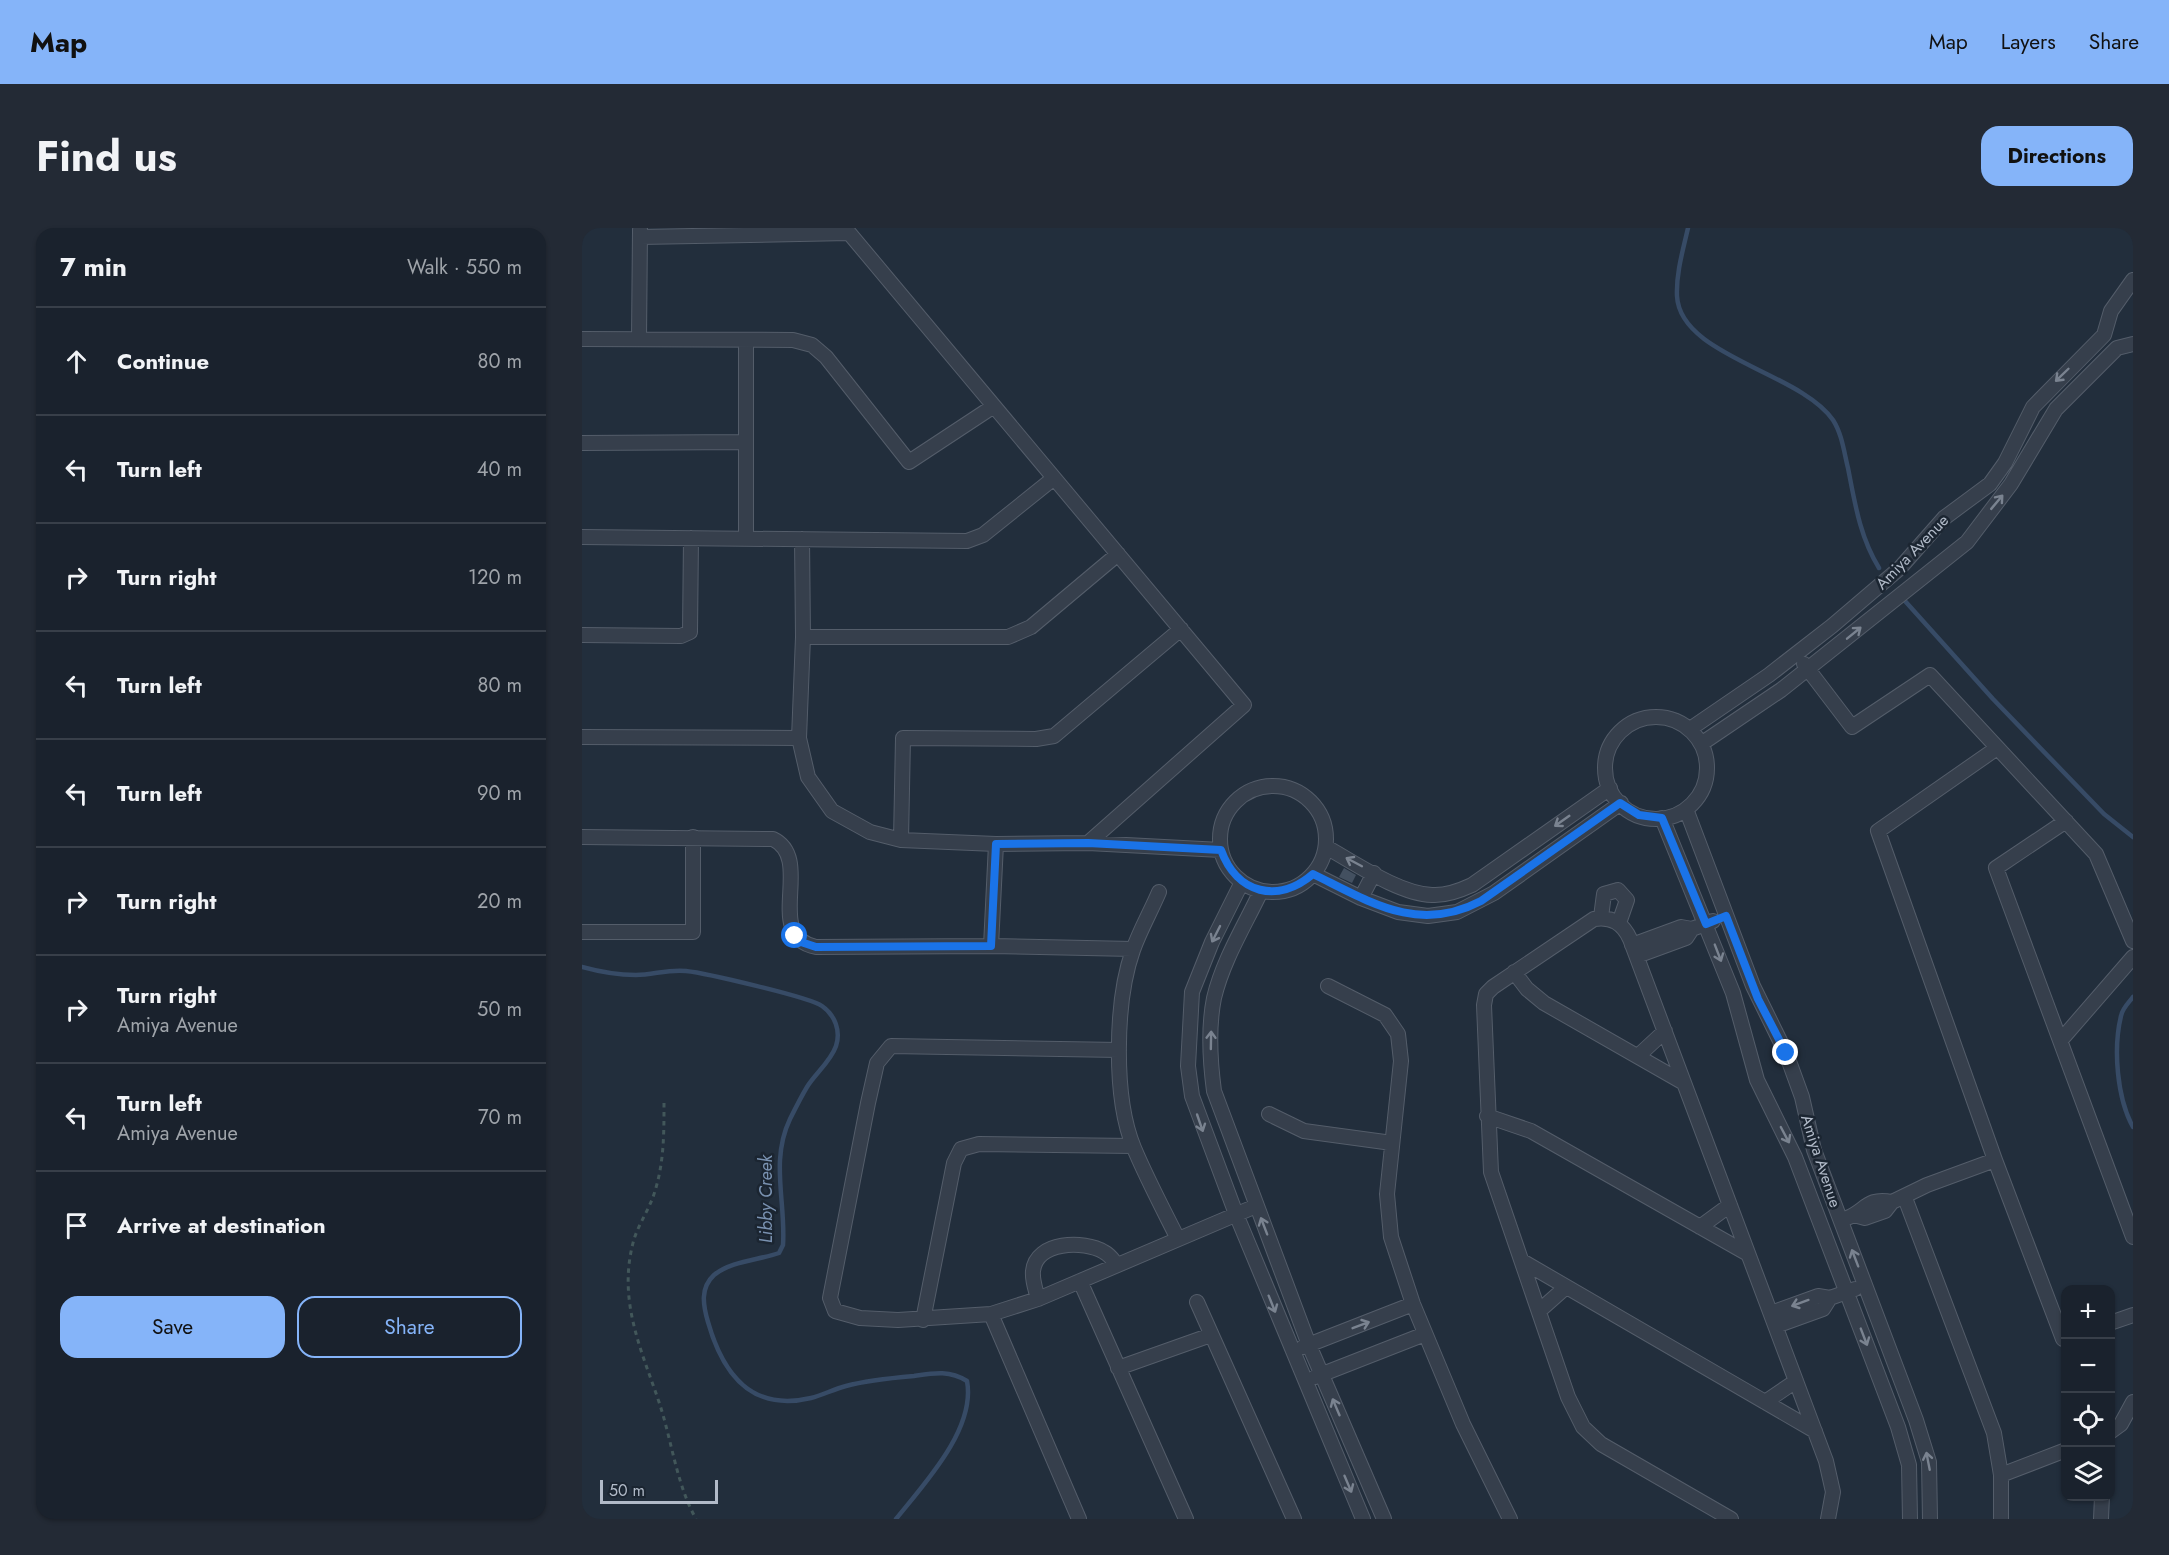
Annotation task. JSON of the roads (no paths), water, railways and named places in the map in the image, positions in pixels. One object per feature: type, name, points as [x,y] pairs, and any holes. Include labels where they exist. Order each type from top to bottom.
[{"type":"street","points":[[639,339],[640,232],[847,230],[1245,705],[1088,843]]},
{"type":"street","name":"Amiya Avenue","points":[[1690,729],[1797,655],[1900,568],[1944,518],[1990,484],[2005,463],[2033,407],[2104,335],[2111,311],[2133,280]]},
{"type":"street","points":[[2104,335],[2117,348],[2133,344]]},
{"type":"street","points":[[582,339],[792,340],[812,345],[820,351],[909,462],[994,406]]},
{"type":"street","points":[[746,340],[746,538]]},
{"type":"street","name":"Amiya Avenue","points":[[1701,744],[1808,670],[1967,542],[2012,484],[2056,409],[2117,348]]},
{"type":"street","points":[[582,443],[746,442]]},
{"type":"street","points":[[582,537],[967,541],[983,535],[1054,478]]},
{"type":"street","points":[[582,635],[681,636],[690,632],[692,624],[691,538]]},
{"type":"street","points":[[802,539],[803,637],[799,738],[808,777],[832,811],[870,832],[901,840],[996,844],[1088,843],[1221,850]]},
{"type":"street","points":[[803,637],[995,638],[1020,633],[1118,554]]},
{"type":"street","points":[[901,840],[903,738],[1036,740],[1054,736],[1181,629]]},
{"type":"street","points":[[1797,655],[1852,726],[1929,675],[2102,862],[2133,941]]},
{"type":"street","points":[[1655,717],[1679,722],[1690,729],[1701,744],[1706,755],[1706,779],[1695,801],[1686,809],[1662,818],[1639,815],[1620,803],[1610,788],[1606,764],[1611,746],[1621,730],[1643,719],[1655,717]]},
{"type":"street","points":[[582,736],[799,738]]},
{"type":"street","points":[[1997,748],[1878,831],[1995,1160],[2061,1334]]},
{"type":"street","points":[[1271,786],[1293,789],[1316,806],[1324,826],[1326,847],[1313,874],[1290,890],[1261,891],[1242,882],[1233,873],[1221,850],[1222,822],[1238,798],[1250,790],[1271,786]]},
{"type":"street","points":[[1326,847],[1391,882],[1420,894],[1433,896],[1460,890],[1484,877],[1610,788]]},
{"type":"street","points":[[1313,874],[1382,907],[1413,915],[1443,916],[1469,908],[1494,893],[1620,803]]},
{"type":"street","name":"Amiya Avenue","points":[[1686,809],[1758,999],[1786,1053],[1802,1097],[1815,1150],[1923,1440],[1931,1485],[1930,1519]]},
{"type":"street","name":"Amiya Avenue","points":[[1662,818],[1706,924],[1738,1010],[1757,1080],[1790,1144],[1904,1446],[1911,1486],[1910,1519]]},
{"type":"street","points":[[2066,821],[1996,868],[2133,1237]]},
{"type":"street","points":[[582,837],[760,836],[779,841],[789,858],[792,931],[801,942],[808,945],[1133,949]]},
{"type":"street","points":[[582,932],[693,932],[693,837]]},
{"type":"street","points":[[991,946],[996,844]]},
{"type":"street","points":[[1675,852],[1699,844]]},
{"type":"street","points":[[1361,898],[1374,873]]},
{"type":"street","points":[[1690,888],[1713,880]]},
{"type":"street","points":[[1242,882],[1201,966],[1192,992],[1188,1066],[1192,1096],[1236,1214],[1363,1519]]},
{"type":"street","points":[[1382,907],[1391,882]]},
{"type":"street","points":[[1601,917],[1604,894],[1618,890],[1627,900],[1619,923]]},
{"type":"street","points":[[1261,891],[1222,974],[1214,997],[1211,1036],[1214,1091],[1309,1345],[1384,1519]]},
{"type":"street","points":[[1159,892],[1133,949],[1123,993],[1119,1075],[1133,1146],[1178,1239]]},
{"type":"street","points":[[1635,951],[1686,938],[1692,929],[1726,916]]},
{"type":"street","points":[[1731,1519],[1601,1444],[1583,1427],[1568,1397],[1493,1180],[1488,1157],[1485,999],[1488,990],[1588,921],[1601,917],[1619,923],[1635,951],[1830,1475],[1833,1492],[1828,1519]]},
{"type":"street","points":[[2061,1040],[2133,957]]},
{"type":"street","points":[[1514,972],[1534,996],[1684,1083]]},
{"type":"street","points":[[1328,986],[1385,1015],[1398,1034],[1401,1061],[1392,1143],[1388,1214],[1391,1237],[1413,1304],[1462,1424],[1510,1519]]},
{"type":"street","points":[[1638,1056],[1665,1031]]},
{"type":"street","points":[[1119,1050],[891,1046],[883,1054],[878,1064],[868,1103],[830,1298],[831,1307],[841,1315],[860,1318],[923,1320],[991,1314],[1038,1299],[1256,1206]]},
{"type":"street","points":[[1269,1114],[1304,1131],[1392,1143]]},
{"type":"street","points":[[1487,1116],[1531,1131],[1748,1254]]},
{"type":"street","points":[[923,1320],[954,1163],[961,1149],[979,1144],[1133,1146]]},
{"type":"street","points":[[1822,1227],[1854,1215],[1862,1207],[1881,1200],[1899,1200],[1927,1185],[1995,1160]]},
{"type":"street","points":[[1899,1200],[1988,1410],[2001,1475],[2001,1519]]},
{"type":"street","points":[[1700,1227],[1730,1205]]},
{"type":"street","points":[[1038,1299],[1033,1272],[1041,1254],[1049,1250],[1075,1245],[1093,1247],[1110,1255],[1117,1266]]},
{"type":"street","points":[[1522,1261],[1815,1431]]},
{"type":"street","points":[[1080,1281],[1186,1519]]},
{"type":"street","points":[[1773,1320],[1823,1309],[1830,1298],[1865,1285]]},
{"type":"street","points":[[1539,1311],[1566,1287]]},
{"type":"street","points":[[1197,1302],[1294,1519]]},
{"type":"street","points":[[1292,1352],[1413,1304]]},
{"type":"street","points":[[991,1314],[1079,1519]]},
{"type":"street","points":[[2115,1321],[2133,1316]]},
{"type":"street","points":[[1304,1381],[1425,1334]]},
{"type":"street","points":[[1118,1368],[1211,1335]]},
{"type":"street","points":[[1765,1402],[1796,1381]]},
{"type":"street","points":[[2115,1428],[2121,1424],[2133,1402]]},
{"type":"street","points":[[2001,1475],[2061,1451]]},
{"type":"street","points":[[2101,1519],[2102,1501]]},
{"type":"waterway","points":[[1688,228],[1677,287],[1683,317],[1698,334],[1719,349],[1795,389],[1817,403],[1833,420],[1839,431],[1863,532],[1879,568]]},
{"type":"waterway","points":[[1905,601],[1993,699],[2104,814],[2133,837]]},
{"type":"waterway","name":"Libby Creek","points":[[582,967],[622,974],[642,975],[679,971],[713,976],[778,991],[813,1002],[827,1010],[833,1019],[838,1035],[834,1052],[807,1087],[784,1135],[780,1166],[783,1245],[779,1253],[737,1264],[714,1275],[706,1285],[704,1303],[714,1341],[732,1373],[756,1394],[772,1399],[790,1401],[811,1398],[863,1382],[928,1374],[954,1375],[967,1381],[968,1399],[964,1418],[956,1437],[933,1473],[896,1519]]},
{"type":"waterway","points":[[2133,997],[2122,1013],[2117,1043],[2120,1088],[2133,1127]]}]
